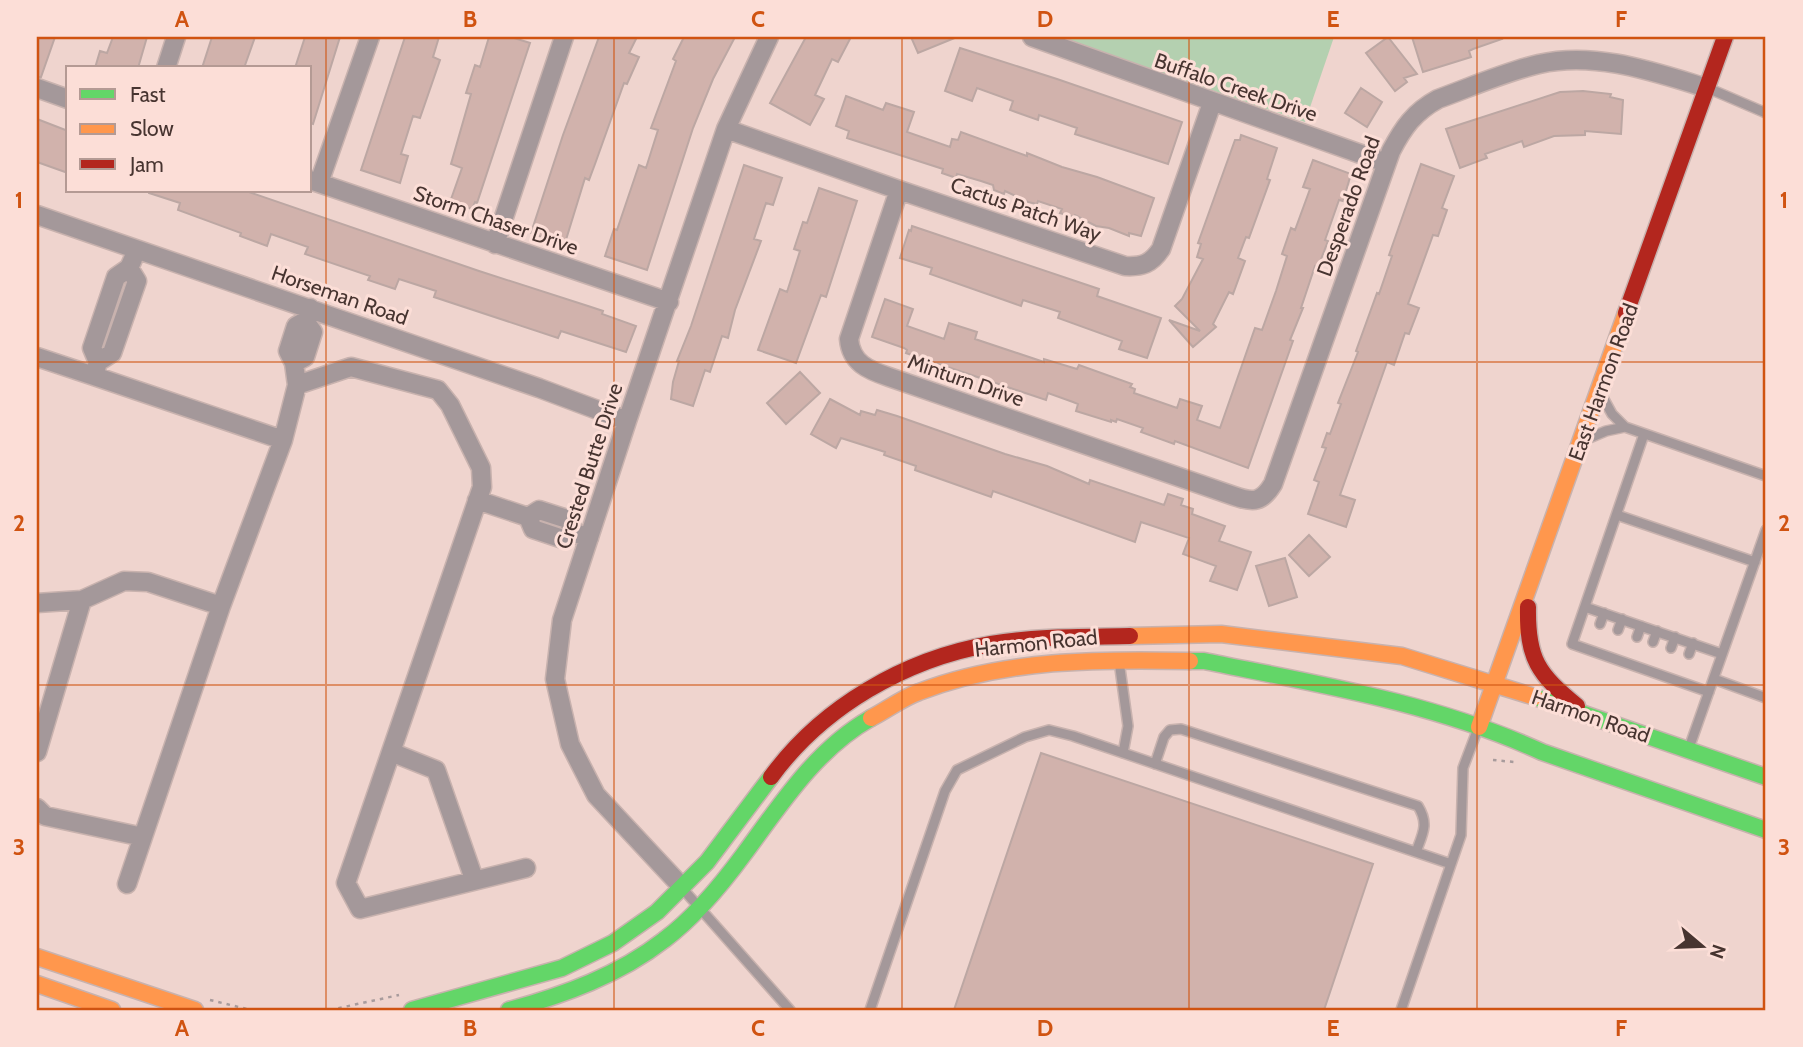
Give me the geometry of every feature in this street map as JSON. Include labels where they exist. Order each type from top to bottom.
[{"type":"street","points":[[167,66],[176,37]]},
{"type":"street","points":[[315,181],[370,37]]},
{"type":"street","points":[[495,244],[564,37]]},
{"type":"street","name":"Crested Butte Drive","points":[[682,887],[596,795],[570,744],[555,679],[562,620],[582,535],[627,421],[726,129],[769,37]]},
{"type":"street","name":"Buffalo Creek Drive","points":[[1032,37],[1386,163]]},
{"type":"street","name":"East Harmon Road","points":[[1479,727],[1725,37]]},
{"type":"street","name":"Desperado Road","points":[[1234,496],[1258,500],[1266,495],[1273,484],[1386,163],[1402,130],[1422,107],[1540,64],[1575,60],[1615,63],[1707,88]]},
{"type":"street","points":[[37,88],[66,98]]},
{"type":"street","name":"Cactus Patch Way","points":[[726,129],[1125,266],[1139,267],[1153,261],[1161,249],[1212,103]]},
{"type":"street","name":"Storm Chaser Drive","points":[[315,181],[669,302]]},
{"type":"street","name":"Minturn Drive","points":[[899,190],[849,339],[850,351],[858,361],[870,370],[889,377],[1234,496]]},
{"type":"street","name":"Horseman Road","points":[[37,215],[137,248],[308,314],[539,387],[627,421]]},
{"type":"street","points":[[96,369],[112,353],[137,281],[129,268],[137,248]]},
{"type":"street","points":[[127,884],[221,606],[283,440],[297,385],[294,363],[288,351],[296,326],[308,314]]},
{"type":"street","points":[[37,357],[96,369],[283,440]]},
{"type":"street","points":[[297,385],[351,367],[438,390],[450,405],[481,468],[481,487],[477,500],[346,883],[360,909],[526,868]]},
{"type":"street","points":[[477,500],[528,517],[533,529],[543,533],[563,539],[582,535]]},
{"type":"street","points":[[37,603],[82,600],[124,581],[148,582],[221,606]]},
{"type":"street","points":[[1526,591],[1528,642],[1536,662],[1552,685],[1588,715]]},
{"type":"street","points":[[37,752],[82,600]]},
{"type":"street","name":"Harmon Road","points":[[412,1010],[562,968],[613,943],[657,912],[707,862],[786,756],[838,709],[885,680],[935,658],[991,645],[1072,637],[1221,634],[1402,656],[1495,683],[1766,777]]},
{"type":"street","name":"Harmon Road","points":[[509,1010],[549,999],[615,972],[664,940],[699,908],[742,857],[799,779],[854,728],[916,693],[967,676],[1035,665],[1119,659],[1204,661],[1392,699],[1479,727],[1542,752],[1766,830]]},
{"type":"street","points":[[391,752],[436,770],[474,879]]},
{"type":"street","points":[[37,808],[45,816],[143,837]]},
{"type":"street","points":[[37,957],[194,1010]]},
{"type":"street","points":[[37,984],[112,1010]]},
{"type":"lane","points":[[1707,88],[1766,113]]},
{"type":"lane","points":[[1600,391],[1612,414],[1625,427],[1766,476]]},
{"type":"lane","points":[[1582,441],[1625,427]]},
{"type":"lane","points":[[1644,434],[1572,644],[1593,646],[1611,652],[1627,663],[1646,664],[1663,670],[1679,681],[1709,692]]},
{"type":"lane","points":[[1617,515],[1755,562]]},
{"type":"lane","points":[[1689,750],[1766,530]]},
{"type":"lane","points":[[1585,607],[1723,653]]},
{"type":"lane","points":[[1600,624],[1604,613]]},
{"type":"lane","points":[[1618,630],[1622,619]]},
{"type":"lane","points":[[1637,637],[1641,625]]},
{"type":"lane","points":[[1653,642],[1657,631]]},
{"type":"lane","points":[[1118,636],[1128,726],[1123,753]]},
{"type":"lane","points":[[1671,648],[1675,637]]},
{"type":"lane","points":[[1689,654],[1693,643]]},
{"type":"lane","points":[[1627,663],[1631,653]]},
{"type":"lane","points":[[1679,681],[1683,671]]},
{"type":"lane","points":[[1714,679],[1766,698]]},
{"type":"lane","points":[[1401,1010],[1461,835],[1463,768],[1479,727]]},
{"type":"lane","points":[[1155,764],[1164,737],[1170,730],[1181,729],[1418,806],[1425,818],[1424,831],[1416,852]]},
{"type":"lane","points":[[870,1010],[945,791],[957,770],[1025,737],[1049,730],[1451,864]]},
{"type":"lane","points":[[682,887],[790,1010]]},
{"type":"path","points":[[330,1010],[402,994]]},
{"type":"green space","points":[[1057,37],[1334,37],[1305,122]]},
{"type":"building","points":[[37,37],[55,37],[41,77],[37,77]]},
{"type":"building","points":[[113,37],[147,37],[139,66],[96,66],[100,51],[107,53]]},
{"type":"building","points":[[212,37],[255,37],[245,66],[203,66]]},
{"type":"building","points":[[305,37],[340,37],[313,124],[312,66],[296,66]]},
{"type":"building","points":[[405,37],[439,37],[433,57],[440,60],[420,118],[413,116],[401,154],[408,156],[400,183],[361,170]]},
{"type":"building","points":[[489,37],[511,37],[530,43],[477,203],[475,202],[472,209],[450,202],[462,168],[451,164],[471,94],[466,93],[475,65],[480,67]]},
{"type":"building","points":[[599,37],[637,37],[629,53],[639,57],[627,84],[624,83],[589,180],[585,178],[565,243],[555,242],[531,233]]},
{"type":"building","points":[[684,37],[735,37],[713,79],[693,128],[647,270],[605,256],[614,229],[617,230],[639,165],[646,168],[658,130],[651,128],[676,61],[673,59]]},
{"type":"building","points":[[806,37],[851,37],[838,62],[832,59],[815,95],[824,99],[810,125],[770,103]]},
{"type":"building","points":[[911,37],[957,37],[918,53]]},
{"type":"building","points":[[1388,37],[1417,74],[1404,78],[1407,82],[1395,91],[1366,53]]},
{"type":"building","points":[[1412,37],[1502,39],[1469,51],[1471,57],[1423,72]]},
{"type":"building","points":[[960,48],[1182,122],[1168,164],[1075,134],[1077,128],[1039,115],[1038,120],[1010,110],[1013,101],[977,88],[972,101],[945,91]]},
{"type":"building","points":[[1361,88],[1382,102],[1367,127],[1345,113]]},
{"type":"building","points":[[1560,92],[1611,94],[1610,97],[1623,100],[1621,134],[1585,131],[1585,135],[1554,136],[1524,147],[1522,141],[1485,154],[1487,158],[1460,168],[1446,129]]},
{"type":"building","points":[[846,96],[883,110],[886,103],[914,112],[907,132],[950,147],[952,139],[958,140],[961,132],[1154,198],[1141,236],[1129,233],[1129,236],[1096,226],[1075,215],[1074,217],[1060,213],[1062,209],[1038,201],[1037,204],[1028,202],[1005,191],[1004,194],[994,190],[993,185],[957,174],[956,178],[942,173],[943,169],[847,138],[849,131],[836,126]]},
{"type":"building","points":[[37,119],[66,130],[66,172],[37,162]]},
{"type":"building","points":[[1241,135],[1277,148],[1267,179],[1270,180],[1249,238],[1246,237],[1238,258],[1245,261],[1233,294],[1229,292],[1213,324],[1216,327],[1193,347],[1169,320],[1200,331],[1175,306],[1182,299],[1203,259],[1197,257],[1201,244],[1198,243],[1235,140],[1240,140]]},
{"type":"building","points":[[1313,160],[1351,174],[1343,201],[1339,200],[1318,267],[1315,266],[1290,340],[1293,341],[1248,468],[1175,441],[1174,444],[1141,432],[1143,428],[1117,419],[1116,422],[1111,422],[1076,411],[1078,404],[1048,393],[1046,400],[906,353],[904,348],[872,337],[885,299],[913,309],[907,326],[944,339],[949,323],[977,332],[975,339],[1044,362],[1044,359],[1077,369],[1079,365],[1132,384],[1130,387],[1135,389],[1134,393],[1177,408],[1180,399],[1202,406],[1197,420],[1220,428],[1255,328],[1262,330],[1276,291],[1287,256],[1282,254],[1291,228],[1295,230],[1310,189],[1303,187]]},
{"type":"building","points":[[1421,164],[1454,176],[1442,208],[1447,210],[1438,236],[1433,235],[1408,304],[1419,308],[1409,334],[1405,333],[1394,365],[1387,362],[1340,495],[1355,500],[1346,527],[1308,514],[1319,482],[1314,480],[1326,448],[1322,447],[1341,404],[1338,403],[1377,293],[1379,294],[1392,256],[1389,255]]},
{"type":"building","points":[[744,165],[782,178],[773,205],[766,203],[754,239],[761,241],[735,310],[728,338],[722,336],[710,372],[705,370],[693,406],[671,399],[677,361]]},
{"type":"building","points":[[819,188],[857,201],[826,297],[821,295],[796,363],[758,350],[780,289],[787,292],[800,251],[794,249],[803,222],[807,223]]},
{"type":"building","points":[[249,192],[603,311],[602,314],[636,326],[626,352],[561,331],[558,338],[434,297],[436,291],[399,279],[395,289],[368,280],[370,276],[305,254],[308,247],[271,234],[267,246],[240,236],[241,233],[178,210],[180,203],[149,193]]},
{"type":"building","points":[[912,226],[1099,289],[1097,296],[1161,318],[1147,358],[1119,349],[1122,341],[1058,318],[1060,312],[1023,300],[1021,306],[930,274],[932,268],[900,258]]},
{"type":"building","points":[[800,372],[820,393],[786,424],[767,403]]},
{"type":"building","points":[[830,399],[860,415],[861,411],[875,415],[877,410],[897,416],[1047,466],[1089,484],[1090,480],[1164,505],[1168,494],[1183,499],[1181,505],[1193,509],[1192,514],[1225,526],[1219,541],[1251,552],[1237,590],[1210,581],[1216,566],[1183,554],[1189,538],[1141,522],[1135,542],[993,491],[991,497],[915,470],[916,466],[884,455],[885,452],[841,438],[836,448],[811,434]]},
{"type":"building","points":[[1309,535],[1330,557],[1309,576],[1289,555]]},
{"type":"building","points":[[1285,558],[1297,597],[1269,606],[1256,566]]},
{"type":"building","points":[[1041,753],[1373,864],[1324,1010],[954,1010]]},
{"type":"traffic: fast","points":[[1190,661],[1204,661],[1290,678],[1376,697],[1460,720],[1542,752],[1766,830]]},
{"type":"traffic: fast","points":[[1535,697],[1766,777]]},
{"type":"traffic: fast","points":[[509,1010],[550,998],[610,974],[629,964],[675,931],[717,888],[816,761],[833,745],[871,718]]},
{"type":"traffic: fast","points":[[412,1010],[562,968],[613,943],[657,912],[707,862],[771,777]]},
{"type":"traffic: slow","points":[[1479,727],[1626,313]]},
{"type":"traffic: slow","points":[[1130,636],[1221,634],[1402,656],[1535,697]]},
{"type":"traffic: slow","points":[[871,718],[919,692],[951,681],[1018,667],[1087,661],[1190,661]]},
{"type":"traffic: slow","points":[[37,957],[195,1010]]},
{"type":"traffic: slow","points":[[37,984],[112,1010]]},
{"type":"traffic: jam","points":[[1626,313],[1725,37]]},
{"type":"traffic: jam","points":[[1528,607],[1530,640],[1538,664],[1553,684],[1577,706]]},
{"type":"traffic: jam","points":[[771,777],[792,752],[840,708],[897,674],[928,661],[959,651],[1008,641],[1130,636]]}]
